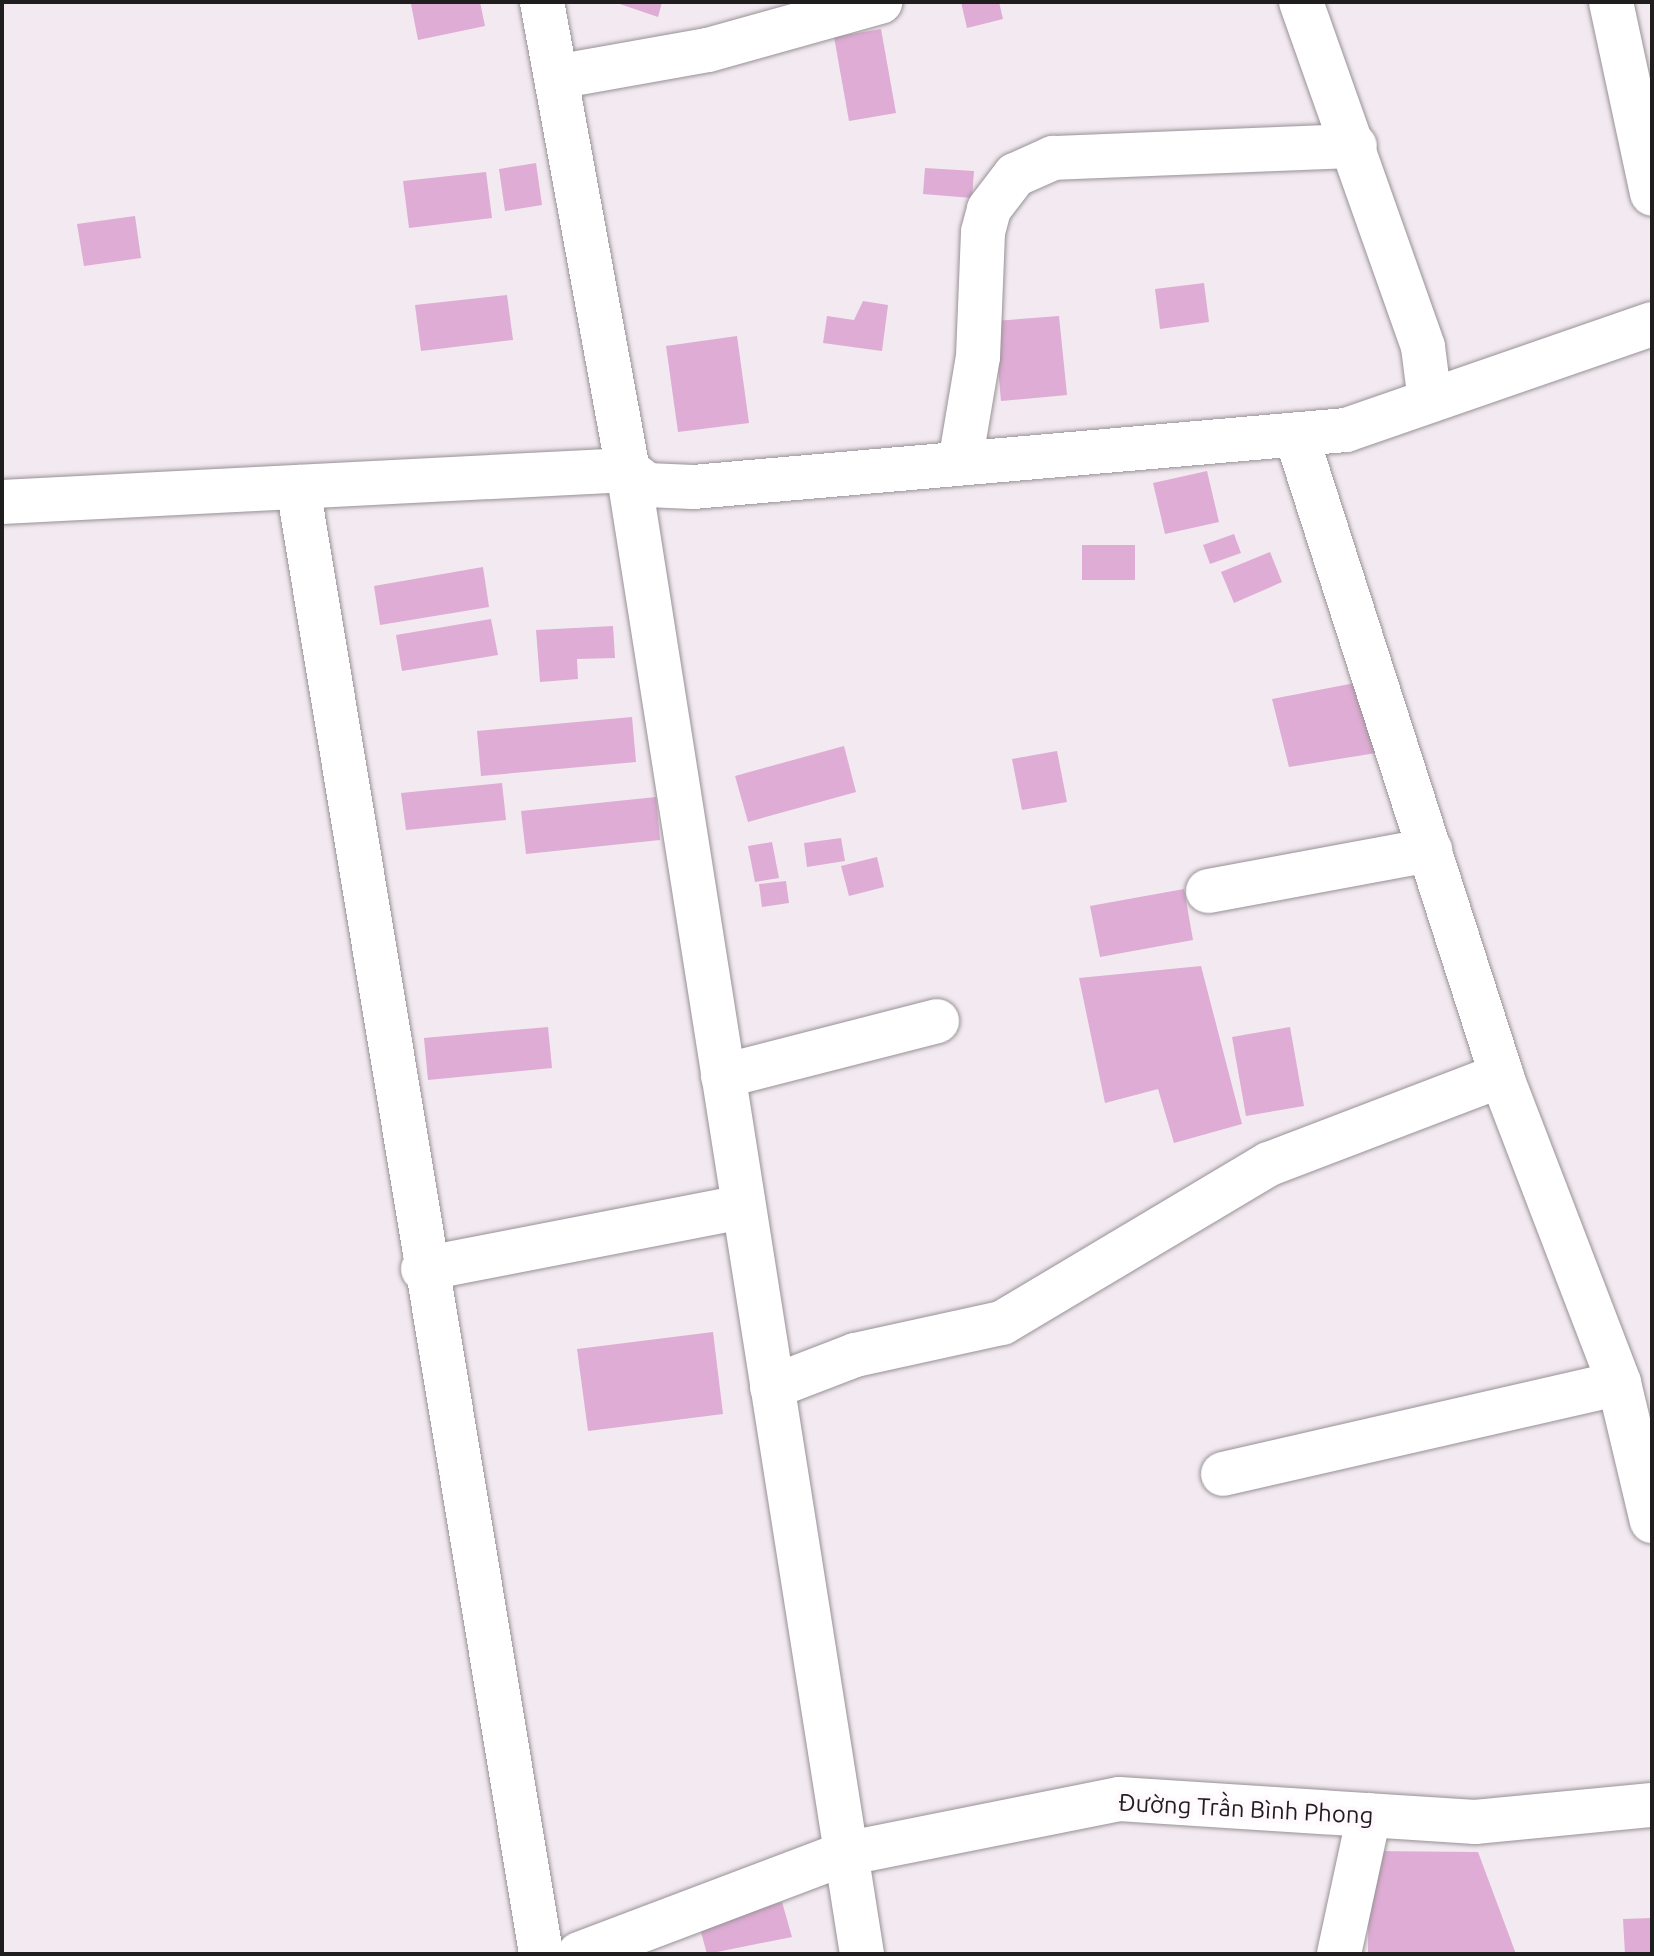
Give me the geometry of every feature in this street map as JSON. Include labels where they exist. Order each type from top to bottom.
[{"type":"street","points":[[542,2],[628,470],[862,1954]]},
{"type":"street","points":[[556,77],[708,50],[880,2]]},
{"type":"street","points":[[1301,2],[1355,146],[1423,347],[1430,401]]},
{"type":"street","points":[[1611,2],[1652,194]]},
{"type":"street","points":[[960,463],[978,357],[983,232],[989,209],[1015,175],[1053,158],[1355,146]]},
{"type":"street","points":[[2,502],[628,470],[647,485],[693,487],[1346,430],[1652,324]]},
{"type":"street","points":[[1296,435],[1502,1075],[1619,1383],[1652,1521]]},
{"type":"street","points":[[298,487],[423,1269],[541,1954]]},
{"type":"street","points":[[1208,891],[1430,850]]},
{"type":"street","points":[[723,1076],[937,1021]]},
{"type":"street","points":[[772,1387],[855,1355],[1002,1323],[1269,1164],[1502,1075]]},
{"type":"street","points":[[423,1269],[743,1207]]},
{"type":"street","points":[[1223,1474],[1619,1383]]},
{"type":"street","name":"Đường Trần Bình Phong","points":[[579,1954],[844,1854],[1119,1799],[1475,1822],[1652,1805]]},
{"type":"street","points":[[1339,1954],[1369,1815]]},
{"type":"building","points":[[480,2],[485,26],[418,40],[411,4]]},
{"type":"building","points":[[614,2],[662,2],[658,17]]},
{"type":"building","points":[[961,2],[999,2],[1003,19],[967,28]]},
{"type":"building","points":[[881,29],[896,113],[849,121],[834,37]]},
{"type":"building","points":[[536,163],[542,205],[505,211],[499,169]]},
{"type":"building","points":[[925,168],[974,171],[972,198],[923,194]]},
{"type":"building","points":[[486,172],[492,218],[409,228],[403,181]]},
{"type":"building","points":[[135,216],[141,258],[84,266],[77,224]]},
{"type":"building","points":[[1204,283],[1209,322],[1160,329],[1155,289]]},
{"type":"building","points":[[507,295],[513,340],[421,351],[415,305]]},
{"type":"building","points":[[863,301],[888,305],[882,351],[823,343],[827,316],[854,320]]},
{"type":"building","points":[[1059,316],[1067,395],[1001,401],[994,321]]},
{"type":"building","points":[[737,336],[749,423],[678,432],[666,346]]},
{"type":"building","points":[[1207,471],[1219,522],[1165,534],[1153,483]]},
{"type":"building","points":[[1234,534],[1241,553],[1210,564],[1203,545]]},
{"type":"building","points":[[1082,545],[1135,545],[1135,580],[1082,580]]},
{"type":"building","points":[[1270,552],[1282,582],[1234,603],[1221,572]]},
{"type":"building","points":[[483,567],[489,607],[380,625],[374,586]]},
{"type":"building","points":[[491,619],[498,655],[402,671],[396,635]]},
{"type":"building","points":[[613,626],[615,658],[577,659],[578,679],[540,682],[536,630]]},
{"type":"building","points":[[1360,682],[1376,753],[1289,767],[1272,699]]},
{"type":"building","points":[[632,717],[636,762],[481,776],[477,731]]},
{"type":"building","points":[[844,746],[856,792],[748,822],[735,776]]},
{"type":"building","points":[[1057,751],[1067,802],[1022,810],[1012,759]]},
{"type":"building","points":[[502,783],[506,820],[406,830],[401,793]]},
{"type":"building","points":[[656,797],[660,840],[526,854],[521,811]]},
{"type":"building","points":[[841,838],[845,861],[807,867],[804,843]]},
{"type":"building","points":[[772,842],[779,878],[755,882],[748,846]]},
{"type":"building","points":[[877,857],[884,887],[849,896],[841,866]]},
{"type":"building","points":[[786,881],[789,903],[762,907],[759,884]]},
{"type":"building","points":[[1184,889],[1193,940],[1100,957],[1090,906]]},
{"type":"building","points":[[1201,966],[1242,1124],[1174,1143],[1158,1089],[1105,1103],[1079,978]]},
{"type":"building","points":[[548,1027],[552,1068],[428,1080],[424,1038]]},
{"type":"building","points":[[1290,1027],[1304,1106],[1246,1116],[1232,1037]]},
{"type":"building","points":[[713,1332],[723,1414],[588,1431],[577,1349]]},
{"type":"building","points":[[1369,1851],[1478,1852],[1516,1954],[1368,1954]]},
{"type":"building","points":[[782,1902],[792,1937],[707,1954],[699,1925]]},
{"type":"building","points":[[1652,1918],[1652,1954],[1625,1954],[1623,1919]]}]
